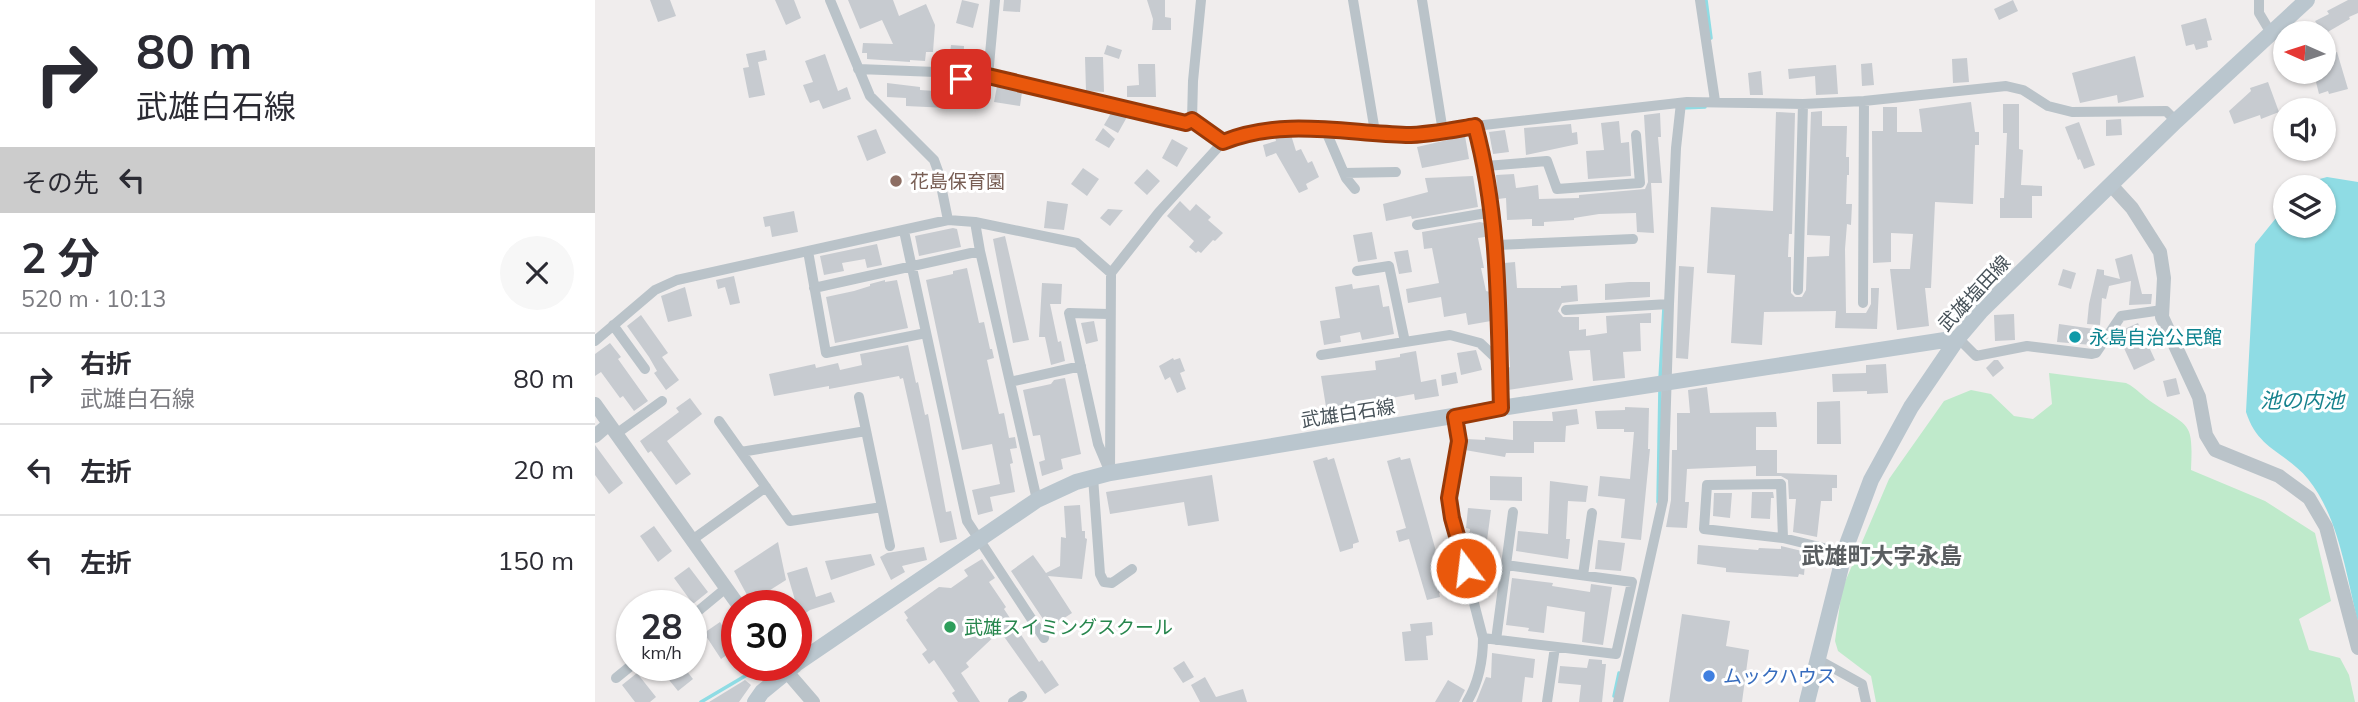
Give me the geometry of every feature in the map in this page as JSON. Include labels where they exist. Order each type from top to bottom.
[{"type":"main road","name":"武雄塩田線","points":[[1807,702],[1845,553],[1871,480],[1911,407],[1958,338],[1981,311],[2176,121],[2307,0]]},
{"type":"main road","name":"武雄白石線","points":[[812,651],[1037,500],[1076,482],[1110,472],[1501,408],[1958,338]]},
{"type":"main road","name":"武雄白石線","points":[[755,702],[774,681]]},
{"type":"street","points":[[831,0],[870,96],[934,160],[948,220]]},
{"type":"street","points":[[988,76],[995,0]]},
{"type":"street","points":[[1192,120],[1192,81],[1201,0]]},
{"type":"street","points":[[1353,0],[1375,132]]},
{"type":"street","points":[[1422,0],[1443,132]]},
{"type":"street","points":[[1700,0],[1715,101]]},
{"type":"street","points":[[2259,0],[2259,13],[2271,33]]},
{"type":"street","points":[[858,69],[936,72],[941,77],[981,80],[988,76],[1186,123],[1192,120]]},
{"type":"street","points":[[1110,472],[1111,273],[1159,212],[1223,142],[1240,135],[1287,127],[1405,135],[1681,103],[1715,101],[1803,104],[1864,101],[2006,86],[2023,90],[2048,106],[2072,112],[2166,111],[2176,121]]},
{"type":"street","points":[[1863,303],[1864,101]]},
{"type":"street","points":[[1618,702],[1663,500],[1665,383],[1676,148],[1681,103]]},
{"type":"street","points":[[1798,290],[1803,104]]},
{"type":"street","points":[[1192,120],[1223,142]]},
{"type":"street","points":[[1475,126],[1486,166],[1496,245],[1501,408]]},
{"type":"street","points":[[1325,129],[1344,173],[1355,188]]},
{"type":"street","points":[[1486,166],[1547,161],[1557,189],[1640,183],[1636,135]]},
{"type":"street","points":[[1344,173],[1396,172]]},
{"type":"street","points":[[2111,185],[2132,208],[2160,252],[2164,278],[2162,317],[2199,397],[2206,435],[2215,450],[2279,476],[2309,498],[2326,527],[2358,648]]},
{"type":"street","points":[[1417,225],[1492,212]]},
{"type":"street","points":[[595,341],[655,290],[677,280],[948,220],[975,222],[1077,243],[1111,273]]},
{"type":"street","points":[[975,222],[979,251],[1037,500]]},
{"type":"street","points":[[904,231],[967,521],[1044,638]]},
{"type":"street","points":[[1496,245],[1633,239]]},
{"type":"street","points":[[808,251],[826,353],[926,333]]},
{"type":"street","points":[[814,288],[979,251]]},
{"type":"street","points":[[1357,271],[1389,266],[1405,342]]},
{"type":"street","points":[[1566,310],[1669,304]]},
{"type":"street","points":[[1958,338],[1976,356],[2027,346],[2092,354],[2096,353],[2121,316],[2162,310]]},
{"type":"street","points":[[1109,314],[1069,313],[1098,444],[1110,472]]},
{"type":"street","points":[[613,326],[645,369]]},
{"type":"street","points":[[1321,355],[1450,335],[1481,343],[1499,361]]},
{"type":"street","points":[[1010,382],[1081,366]]},
{"type":"street","points":[[859,397],[890,546]]},
{"type":"street","points":[[595,436],[662,401]]},
{"type":"street","points":[[595,404],[726,588],[707,604]]},
{"type":"street","points":[[1455,417],[1459,441],[1449,498],[1483,638],[1479,678],[1467,702]]},
{"type":"street","points":[[719,421],[790,521],[882,507]]},
{"type":"street","points":[[741,452],[866,431]]},
{"type":"street","points":[[1093,477],[1100,574],[1104,582],[1112,583],[1132,569]]},
{"type":"street","points":[[1783,538],[1780,484],[1707,485],[1704,529],[1783,538],[1845,553]]},
{"type":"street","points":[[692,540],[766,487]]},
{"type":"street","points":[[1496,640],[1513,512]]},
{"type":"street","points":[[1583,575],[1592,513]]},
{"type":"street","points":[[1483,638],[1616,654],[1632,582],[1506,565]]},
{"type":"street","points":[[1547,702],[1555,647]]},
{"type":"street","points":[[1817,659],[1862,684],[1866,702]]},
{"type":"street","points":[[800,681],[813,702]]},
{"type":"green space","points":[[2049,373],[2130,385],[2187,428],[2191,443],[2191,470],[2265,501],[2315,533],[2331,601],[2299,619],[2309,650],[2340,658],[2349,675],[2355,702],[1876,702],[1871,676],[1838,651],[1835,641],[1842,589],[1889,479],[1944,401],[1971,390],[1991,394],[2014,416],[2033,419],[2052,404]]},
{"type":"water","name":"池の内池","points":[[2336,178],[2358,182],[2358,622],[2340,547],[2319,494],[2300,470],[2265,443],[2251,425],[2246,412],[2255,244],[2273,222],[2273,238],[2336,238]]},
{"type":"building","points":[[650,0],[670,0],[676,16],[658,22]]},
{"type":"building","points":[[775,0],[794,0],[801,18],[786,25]]},
{"type":"building","points":[[848,0],[893,0],[899,16],[926,4],[935,25],[933,52],[926,52],[925,61],[867,59],[867,53],[862,53],[863,43],[893,44],[882,20],[860,29]]},
{"type":"building","points":[[962,0],[979,4],[973,28],[956,23]]},
{"type":"building","points":[[1004,0],[1021,0],[1020,12],[1003,11]]},
{"type":"building","points":[[1147,0],[1165,0],[1165,17],[1171,18],[1171,30],[1152,30],[1153,19]]},
{"type":"building","points":[[2013,0],[2018,11],[1999,20],[1994,9]]},
{"type":"building","points":[[2348,0],[2358,0],[2358,13],[2336,27],[2336,21],[2315,21],[2329,14],[2327,11]]},
{"type":"building","points":[[2206,18],[2212,40],[2207,41],[2208,47],[2196,50],[2194,44],[2186,46],[2181,25]]},
{"type":"building","points":[[951,45],[964,46],[963,72],[948,69]]},
{"type":"building","points":[[1107,45],[1122,50],[1119,59],[1104,54]]},
{"type":"building","points":[[765,50],[767,60],[758,62],[765,95],[749,98],[743,68],[749,67],[746,54]]},
{"type":"building","points":[[2336,52],[2348,89],[2319,94],[2316,84],[2336,84]]},
{"type":"building","points":[[825,54],[838,91],[847,87],[851,99],[823,109],[819,100],[810,103],[803,85],[813,82],[805,61]]},
{"type":"building","points":[[2135,56],[2144,97],[2118,103],[2117,95],[2080,103],[2072,73]]},
{"type":"building","points":[[1085,57],[1103,57],[1104,92],[1086,91]]},
{"type":"building","points":[[1967,58],[1969,82],[1953,83],[1952,59]]},
{"type":"building","points":[[1872,63],[1874,85],[1862,86],[1861,64]]},
{"type":"building","points":[[1138,64],[1155,64],[1156,97],[1127,97],[1127,86],[1139,85]]},
{"type":"building","points":[[1836,65],[1838,94],[1816,95],[1815,76],[1789,79],[1788,69]]},
{"type":"building","points":[[1761,71],[1763,95],[1750,95],[1748,73]]},
{"type":"building","points":[[2268,82],[2274,98],[2273,114],[2261,119],[2260,115],[2234,124],[2229,111],[2251,91],[2250,88]]},
{"type":"building","points":[[887,83],[920,87],[920,90],[949,92],[948,108],[906,106],[906,98],[887,97]]},
{"type":"building","points":[[997,86],[1022,92],[1020,106],[994,102]]},
{"type":"building","points":[[1971,102],[1975,132],[1979,132],[1979,145],[1975,145],[1973,204],[1935,202],[1931,288],[1925,288],[1929,326],[1897,330],[1890,269],[1910,269],[1913,234],[1891,233],[1891,262],[1873,263],[1872,131],[1883,131],[1883,107],[1897,107],[1897,132],[1922,132],[1919,109]]},
{"type":"building","points":[[2003,104],[2019,104],[2019,149],[2023,150],[2021,185],[2042,186],[2042,196],[2032,196],[2032,218],[2000,218],[2000,198],[2004,198],[2007,133],[2003,133]]},
{"type":"building","points":[[1822,111],[1822,126],[1847,126],[1846,157],[1849,157],[1849,175],[1846,204],[1852,204],[1851,225],[1847,224],[1845,249],[1846,313],[1866,313],[1871,304],[1871,288],[1879,288],[1877,329],[1835,328],[1836,311],[1764,312],[1762,345],[1731,343],[1735,275],[1707,273],[1711,207],[1773,211],[1776,112],[1795,113],[1792,234],[1789,234],[1788,257],[1791,257],[1791,293],[1795,297],[1802,297],[1806,290],[1807,257],[1829,256],[1830,236],[1807,235],[1811,112]]},
{"type":"building","points":[[1111,113],[1127,117],[1118,133],[1104,125]]},
{"type":"building","points":[[1660,113],[1661,137],[1658,137],[1662,183],[1651,183],[1654,233],[1637,232],[1636,213],[1599,214],[1574,220],[1544,222],[1544,226],[1532,226],[1532,219],[1507,220],[1506,198],[1498,199],[1496,175],[1514,174],[1516,188],[1538,185],[1539,199],[1579,198],[1579,195],[1645,189],[1648,182],[1644,115]]},
{"type":"building","points":[[2121,119],[2122,135],[2106,136],[2106,120]]},
{"type":"building","points":[[1619,121],[1621,143],[1629,142],[1631,176],[1588,179],[1586,151],[1604,150],[1601,123]]},
{"type":"building","points":[[2079,122],[2095,165],[2084,169],[2065,127]]},
{"type":"building","points":[[1571,124],[1572,133],[1577,132],[1578,144],[1526,155],[1524,128]]},
{"type":"building","points":[[1103,128],[1115,139],[1109,148],[1095,140]]},
{"type":"building","points":[[876,129],[886,153],[867,161],[857,136]]},
{"type":"building","points":[[1505,130],[1509,152],[1493,154],[1489,132]]},
{"type":"building","points":[[1291,135],[1296,151],[1301,149],[1308,163],[1312,161],[1319,177],[1306,184],[1308,189],[1299,193],[1276,153],[1266,157],[1263,145],[1276,141],[1275,137]]},
{"type":"building","points":[[1465,136],[1469,159],[1422,168],[1417,147]]},
{"type":"building","points":[[1172,139],[1188,148],[1177,167],[1162,158]]},
{"type":"building","points":[[1083,168],[1099,179],[1087,196],[1071,184]]},
{"type":"building","points":[[1147,169],[1160,181],[1147,195],[1134,183]]},
{"type":"building","points":[[1473,176],[1478,207],[1386,221],[1383,204],[1428,192],[1425,178]]},
{"type":"building","points":[[1047,201],[1068,204],[1064,230],[1044,228]]},
{"type":"building","points":[[1180,201],[1190,211],[1196,204],[1211,217],[1208,220],[1223,233],[1201,253],[1196,253],[1189,247],[1194,241],[1167,216]]},
{"type":"building","points":[[1108,209],[1123,210],[1110,226],[1100,218]]},
{"type":"building","points":[[794,211],[798,232],[772,237],[770,226],[765,227],[763,217]]},
{"type":"building","points":[[1484,223],[1485,237],[1478,238],[1484,268],[1481,268],[1486,291],[1490,292],[1491,321],[1468,325],[1466,313],[1444,317],[1441,297],[1408,303],[1406,289],[1439,283],[1432,248],[1424,249],[1422,232]]},
{"type":"building","points":[[957,229],[961,247],[919,256],[915,236]]},
{"type":"building","points":[[1372,232],[1377,259],[1358,262],[1353,235]]},
{"type":"building","points":[[1005,236],[1029,340],[1013,343],[993,239]]},
{"type":"building","points":[[877,244],[882,265],[867,268],[865,259],[842,263],[844,271],[824,275],[820,256]]},
{"type":"building","points":[[1408,250],[1412,272],[1399,274],[1394,252]]},
{"type":"building","points":[[2132,254],[2142,294],[2152,294],[2151,304],[2129,305],[2131,281],[2109,286],[2106,299],[2102,298],[2100,325],[2087,324],[2097,269],[2104,270],[2104,275],[2120,279],[2115,259]]},
{"type":"building","points":[[1515,262],[1517,288],[1561,288],[1577,285],[1578,301],[1562,303],[1558,311],[1563,317],[1579,317],[1579,330],[1586,329],[1586,336],[1607,333],[1606,316],[1651,313],[1651,323],[1640,323],[1641,351],[1623,352],[1625,378],[1593,381],[1590,350],[1569,351],[1573,380],[1508,390],[1510,367],[1504,263]]},
{"type":"building","points":[[1679,266],[1694,267],[1688,359],[1676,358]]},
{"type":"building","points":[[967,268],[979,323],[984,322],[994,358],[987,360],[999,414],[1004,413],[1009,438],[1015,437],[1017,448],[1010,449],[1015,492],[990,497],[993,511],[978,515],[972,490],[1000,484],[992,444],[962,450],[926,280]]},
{"type":"building","points":[[2063,269],[2076,273],[2071,289],[2058,285]]},
{"type":"building","points":[[734,276],[740,303],[730,305],[725,287],[718,289],[716,280]]},
{"type":"building","points":[[885,280],[897,280],[908,328],[835,343],[826,297]]},
{"type":"building","points":[[1650,282],[1650,297],[1605,300],[1605,284]]},
{"type":"building","points":[[1042,283],[1062,284],[1061,304],[1050,304],[1065,361],[1051,365],[1045,337],[1039,337]]},
{"type":"building","points":[[1352,284],[1353,289],[1379,285],[1383,307],[1389,306],[1394,334],[1362,340],[1360,332],[1340,336],[1341,342],[1324,345],[1320,321],[1340,318],[1335,287]]},
{"type":"building","points":[[685,287],[692,316],[668,322],[661,296]]},
{"type":"building","points":[[2014,314],[2015,340],[1995,341],[1994,315]]},
{"type":"building","points":[[641,315],[668,353],[662,357],[679,380],[666,390],[654,373],[657,371],[649,357],[627,326]]},
{"type":"building","points":[[1094,321],[1098,341],[1086,344],[1081,323]]},
{"type":"building","points":[[2138,323],[2155,360],[2134,370],[2118,335],[2120,331]]},
{"type":"building","name":"永島自治公民館","points":[[2059,324],[2094,329],[2092,345],[2057,342]]},
{"type":"building","points":[[610,343],[648,401],[634,411],[623,396],[620,398],[601,372],[595,376],[595,354]]},
{"type":"building","points":[[908,345],[925,415],[928,414],[946,512],[951,511],[957,539],[940,543],[903,378],[900,379],[899,376],[774,396],[769,374],[815,364],[816,368],[838,363],[840,370],[862,365],[860,354]]},
{"type":"building","points":[[1476,350],[1482,370],[1461,375],[1457,353]]},
{"type":"building","points":[[1416,351],[1421,382],[1436,379],[1439,396],[1415,400],[1414,394],[1327,413],[1321,376],[1376,370],[1375,361]]},
{"type":"building","points":[[1173,358],[1180,358],[1185,371],[1180,373],[1186,389],[1177,393],[1170,377],[1165,380],[1159,366]]},
{"type":"building","points":[[1994,360],[1998,360],[2004,368],[1993,377],[1986,368]]},
{"type":"building","points":[[1886,364],[1888,393],[1833,392],[1832,374],[1866,373],[1866,365]]},
{"type":"building","points":[[1456,372],[1458,383],[1442,386],[1441,375]]},
{"type":"building","points":[[1065,378],[1081,454],[1061,459],[1063,469],[1042,476],[1039,462],[1045,460],[1040,435],[1033,436],[1023,390]]},
{"type":"building","points":[[2176,378],[2180,394],[2167,397],[2163,381]]},
{"type":"building","points":[[1707,387],[1710,413],[1776,412],[1777,427],[1756,427],[1756,450],[1777,450],[1777,473],[1837,475],[1837,488],[1832,488],[1832,501],[1821,501],[1817,537],[1793,532],[1796,499],[1789,499],[1788,480],[1781,476],[1756,476],[1756,466],[1687,469],[1687,528],[1666,527],[1671,500],[1672,450],[1677,450],[1677,413],[1690,413],[1688,390]]},
{"type":"building","points":[[690,398],[702,414],[667,441],[691,474],[676,485],[651,451],[648,453],[640,441],[679,412],[676,408]]},
{"type":"building","points":[[1840,401],[1841,444],[1817,444],[1817,402]]},
{"type":"building","points":[[1625,407],[1649,408],[1650,449],[1641,540],[1621,538],[1625,499],[1598,496],[1600,476],[1630,479],[1634,432],[1624,432],[1624,429],[1597,429],[1595,411],[1625,410]]},
{"type":"building","points":[[1577,409],[1579,424],[1566,426],[1565,442],[1534,442],[1534,453],[1506,453],[1505,457],[1465,450],[1467,439],[1485,440],[1485,437],[1513,440],[1513,421],[1553,421],[1552,412]]},
{"type":"building","points":[[595,445],[623,483],[609,494],[595,475]]},
{"type":"building","points":[[1327,457],[1328,460],[1334,458],[1359,542],[1353,544],[1353,548],[1340,552],[1313,461]]},
{"type":"building","points":[[1400,457],[1401,460],[1410,458],[1447,591],[1439,593],[1440,597],[1427,600],[1409,539],[1399,542],[1396,531],[1406,528],[1387,461]]},
{"type":"building","points":[[1212,475],[1219,521],[1188,526],[1184,502],[1110,514],[1106,492]]},
{"type":"building","points":[[1490,476],[1522,477],[1522,501],[1490,500]]},
{"type":"building","points":[[1550,481],[1588,486],[1586,502],[1568,501],[1568,559],[1516,551],[1518,531],[1548,534]]},
{"type":"building","points":[[1752,492],[1773,492],[1770,519],[1751,518]]},
{"type":"building","points":[[1714,493],[1732,493],[1730,518],[1713,516]]},
{"type":"building","points":[[1080,505],[1082,531],[1085,531],[1087,539],[1082,579],[1048,576],[1072,613],[1049,628],[1011,571],[1033,555],[1046,573],[1060,566],[1061,537],[1066,538],[1064,506]]},
{"type":"building","points":[[1468,508],[1491,510],[1486,548],[1495,549],[1494,563],[1471,560],[1468,548],[1470,529],[1466,528]]},
{"type":"building","points":[[654,526],[672,551],[658,562],[640,536]]},
{"type":"building","points":[[1598,540],[1625,543],[1621,571],[1595,569]]},
{"type":"building","points":[[778,542],[786,580],[770,590],[744,590],[734,571]]},
{"type":"building","points":[[1698,545],[1758,550],[1781,549],[1781,546],[1806,552],[1804,575],[1799,574],[1798,577],[1726,572],[1726,568],[1697,564]]},
{"type":"building","points":[[924,547],[927,560],[902,566],[905,572],[891,580],[880,557],[887,553]]},
{"type":"building","points":[[871,554],[875,565],[831,580],[825,561]]},
{"type":"building","points":[[982,559],[995,578],[989,582],[1006,607],[1004,609],[1039,662],[1042,660],[1059,685],[1045,694],[1000,631],[966,663],[969,667],[961,673],[980,702],[958,702],[952,693],[955,691],[934,660],[929,664],[922,654],[927,650],[906,620],[908,618],[904,612],[939,587],[951,588],[968,576],[964,570]]},
{"type":"building","points":[[689,567],[706,590],[683,590],[674,578]]},
{"type":"building","points":[[807,567],[816,597],[831,592],[835,602],[812,609],[812,590],[792,590],[787,573]]},
{"type":"building","points":[[1512,578],[1553,583],[1552,586],[1590,592],[1591,584],[1612,587],[1603,645],[1582,642],[1585,612],[1547,606],[1544,633],[1506,625]]},
{"type":"building","name":"ムックハウス","points":[[1682,614],[1730,621],[1726,646],[1749,650],[1742,702],[1669,702]]},
{"type":"building","points":[[1432,622],[1433,635],[1426,636],[1428,660],[1405,661],[1402,632],[1411,631],[1410,624]]},
{"type":"building","points":[[721,624],[721,659],[707,638],[707,631]]},
{"type":"building","points":[[1492,653],[1535,659],[1533,678],[1525,677],[1522,702],[1476,702],[1486,677],[1491,678]]},
{"type":"building","points":[[1589,659],[1602,660],[1602,664],[1606,664],[1602,702],[1579,702],[1581,685],[1558,683],[1560,666],[1587,668]]},
{"type":"building","points":[[1184,661],[1194,677],[1183,683],[1173,668]]},
{"type":"building","points":[[1205,677],[1216,697],[1243,689],[1247,702],[1200,702],[1191,685]]},
{"type":"building","points":[[1448,680],[1465,690],[1459,702],[1435,702]]},
{"type":"building","points":[[627,681],[643,681],[656,697],[650,702],[635,702],[622,685]]},
{"type":"building","points":[[670,681],[690,681],[678,691]]},
{"type":"building","points":[[743,681],[751,685],[739,702],[709,702]]},
{"type":"waterway","points":[[1706,0],[1711,38]]},
{"type":"waterway","points":[[1681,108],[1705,107]]},
{"type":"waterway","points":[[1660,379],[1664,307]]},
{"type":"waterway","points":[[1658,502],[1660,387]]},
{"type":"waterway","points":[[1614,696],[1619,673]]},
{"type":"waterway","points":[[701,702],[737,681]]},
{"type":"place","name":"花島保育園","points":[[896,181]]},
{"type":"place","name":"永島自治公民館","points":[[2075,337]]},
{"type":"place","name":"武雄スイミングスクール","points":[[950,627]]},
{"type":"place","name":"ムックハウス","points":[[1709,676]]},
{"type":"district","name":"武雄町大字永島","points":[[1882,555]]},
{"type":"route","points":[[961,79],[981,80],[988,76],[1186,123],[1192,120],[1223,142],[1240,135],[1287,127],[1405,135],[1434,134],[1475,126],[1486,166],[1496,245],[1501,408],[1455,417],[1459,441],[1449,498],[1466,568]]}]
